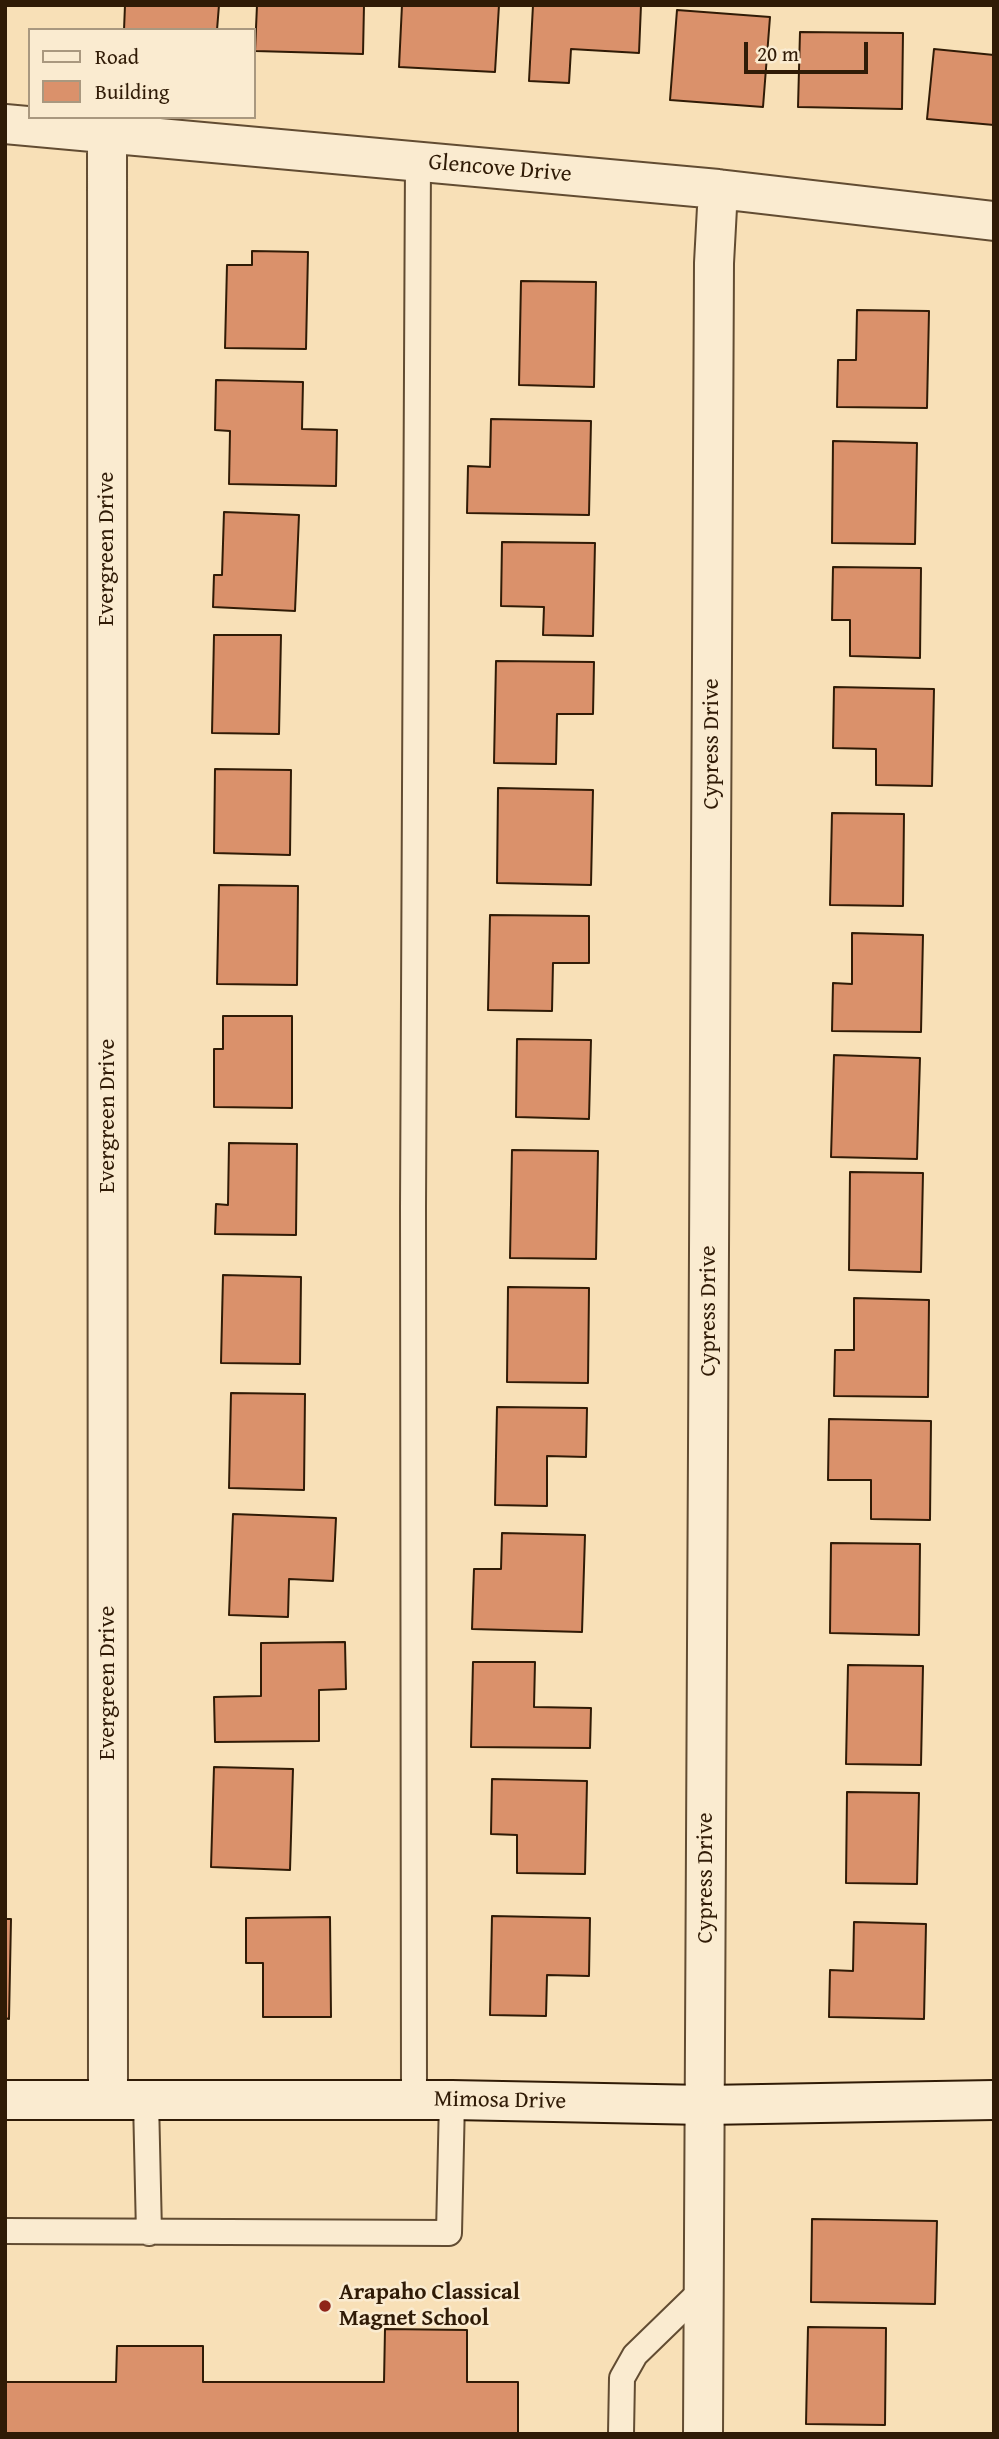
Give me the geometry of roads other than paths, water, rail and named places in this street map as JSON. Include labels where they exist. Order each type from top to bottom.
[{"type":"street","name":"Glencove Drive","points":[[5,124],[718,188],[994,221]]},
{"type":"street","name":"Evergreen Drive","points":[[107,133],[108,2100]]},
{"type":"street","name":"Cypress Drive","points":[[704,2434],[714,263],[718,188]]},
{"type":"street","name":"Mimosa Drive","points":[[5,2099],[452,2100],[705,2105],[994,2100]]},
{"type":"lane","points":[[414,2100],[413,1177],[418,161]]},
{"type":"lane","points":[[146,2100],[149,2233]]},
{"type":"lane","points":[[5,2231],[449,2233],[452,2100]]},
{"type":"lane","points":[[621,2434],[622,2378],[635,2355],[705,2287]]},
{"type":"place","name":"Arapaho Classical Magnet School","points":[[325,2306]]}]
